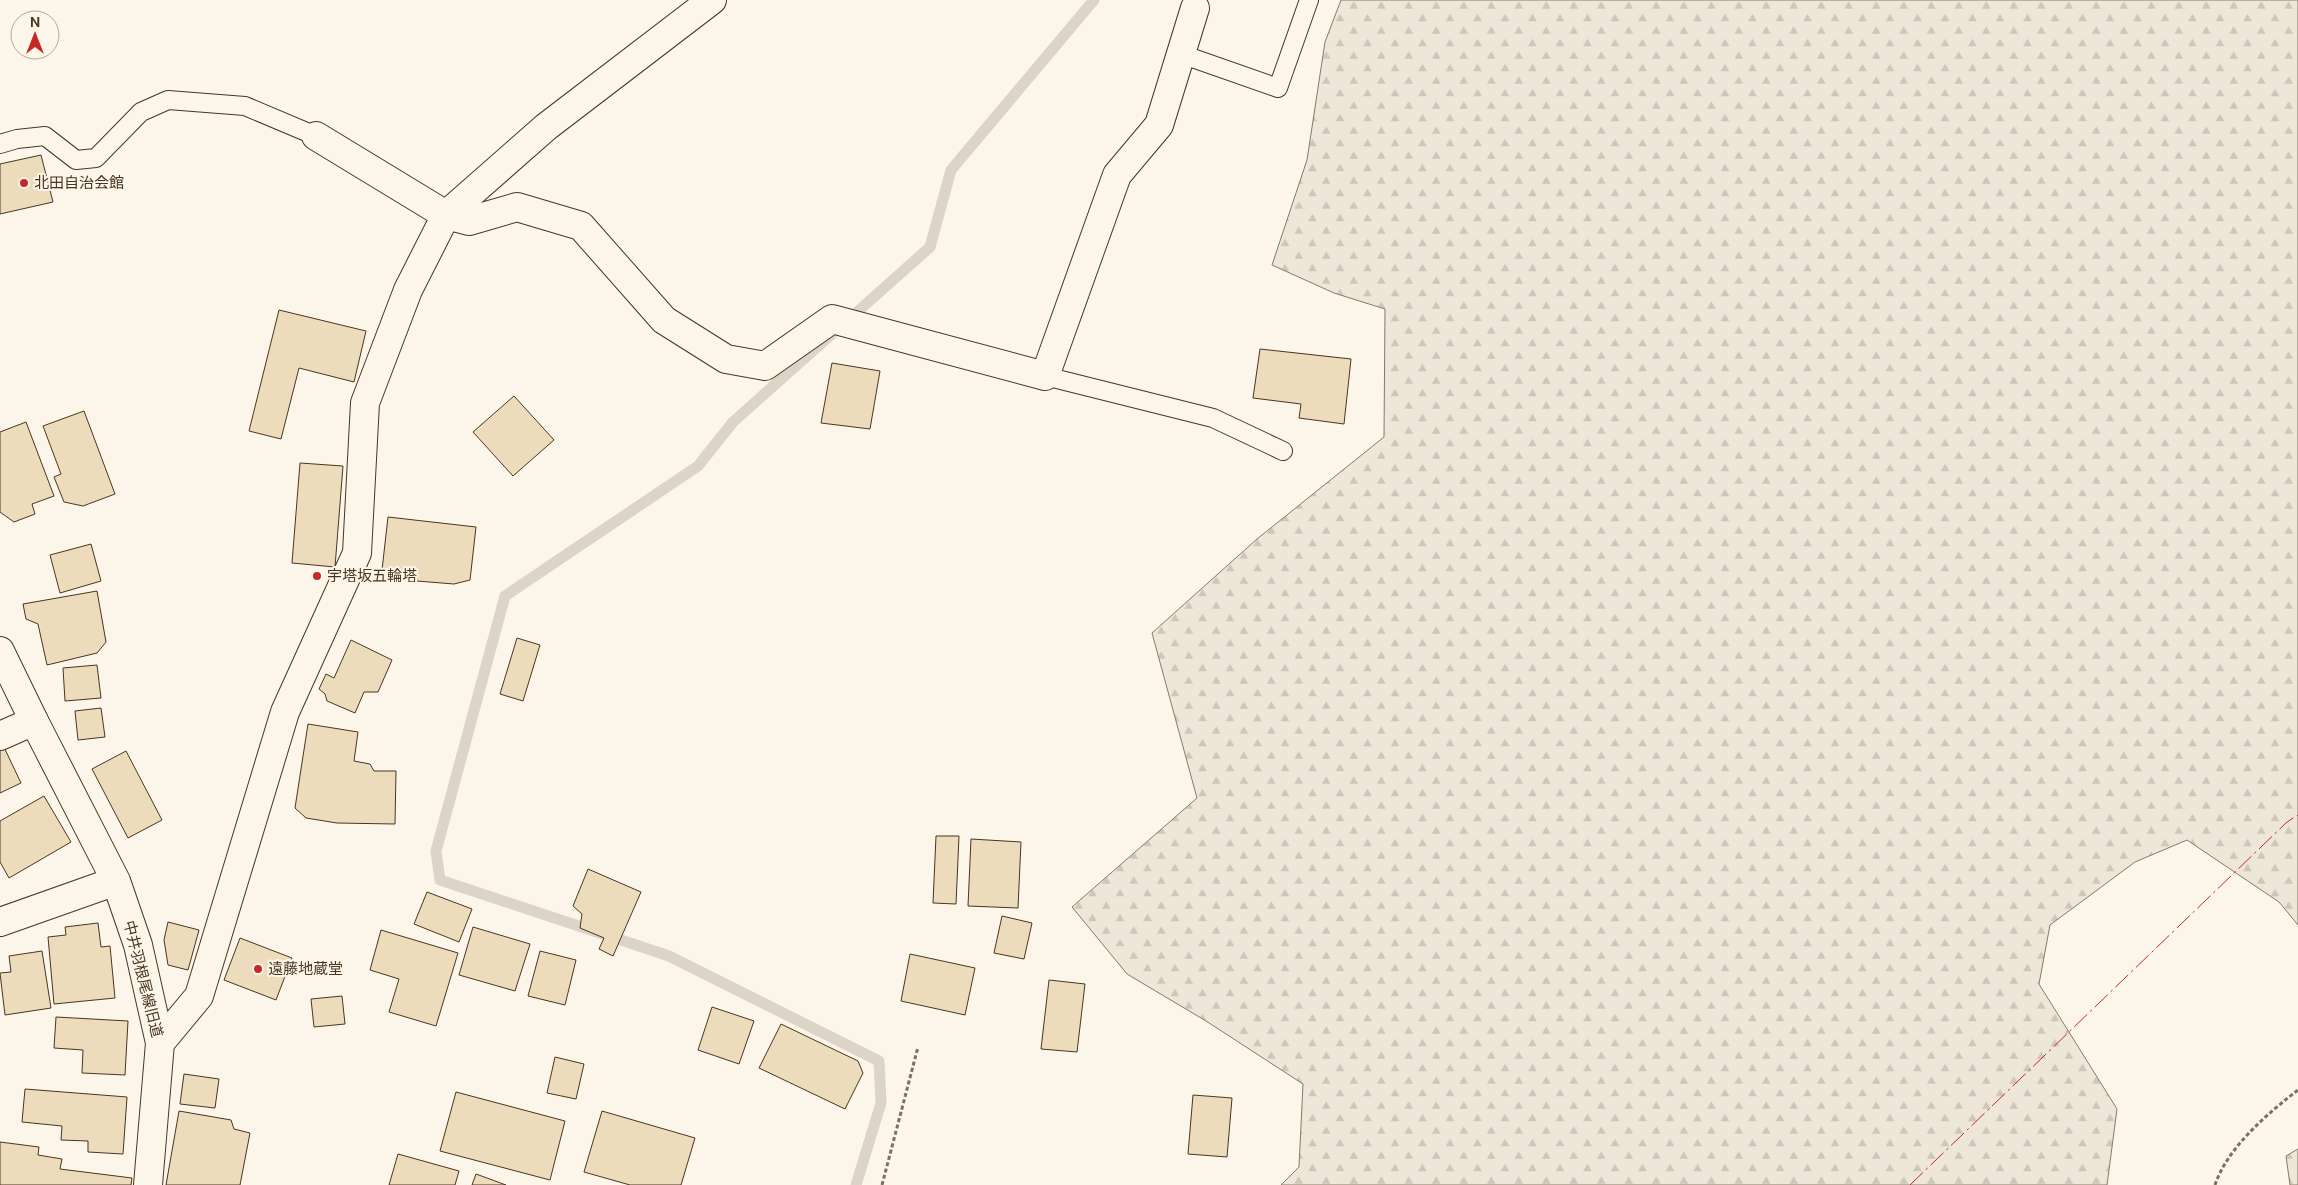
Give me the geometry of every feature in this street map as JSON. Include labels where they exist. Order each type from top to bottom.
[{"type":"street","points":[[160,1043],[199,996],[285,712],[356,553],[365,403],[408,290],[446,215],[546,127],[712,0]]},
{"type":"street","points":[[316,136],[446,215],[469,221],[517,207],[581,226],[664,320],[726,359],[765,366],[832,319],[1046,376],[1117,175],[1158,125],[1195,8]]},
{"type":"street","name":"中井羽根尾線旧道","points":[[0,651],[116,881],[138,945],[160,1043],[148,1185]]},
{"type":"street","points":[[0,736],[34,721]]},
{"type":"street","points":[[0,922],[116,881]]},
{"type":"lane","points":[[1181,54],[1278,88],[1309,0]]},
{"type":"lane","points":[[0,144],[17,139],[45,136],[76,160],[96,158],[141,112],[168,100],[245,106],[316,136]]},
{"type":"lane","points":[[1046,376],[1213,418],[1283,451]]},
{"type":"path","points":[[882,1185],[918,1047]]},
{"type":"path","points":[[2215,1185],[2220,1169],[2265,1115],[2298,1090]]},
{"type":"green space","points":[[1341,0],[2298,0],[2298,925],[2279,902],[2187,840],[2135,862],[2050,925],[2039,984],[2117,1109],[2107,1185],[1281,1185],[1299,1167],[1303,1084],[1206,1021],[1127,974],[1072,907],[1197,798],[1152,633],[1257,539],[1384,437],[1385,309],[1334,293],[1272,265],[1307,160],[1325,42]]},
{"type":"green space","points":[[2298,1149],[2298,1185],[2290,1185],[2286,1156]]},
{"type":"building","name":"北田自治会館","points":[[41,155],[53,202],[0,214],[0,164]]},
{"type":"building","points":[[279,310],[366,331],[354,382],[299,368],[281,439],[249,431]]},
{"type":"building","points":[[1260,349],[1351,359],[1344,424],[1299,418],[1301,404],[1253,398]]},
{"type":"building","points":[[832,363],[880,371],[870,429],[821,423]]},
{"type":"building","points":[[514,396],[554,440],[513,476],[473,432]]},
{"type":"building","points":[[84,411],[115,494],[83,506],[64,502],[54,477],[61,474],[43,426]]},
{"type":"building","points":[[26,422],[54,496],[32,504],[35,514],[14,522],[0,512],[0,432]]},
{"type":"building","points":[[300,463],[343,466],[335,567],[292,563]]},
{"type":"building","points":[[388,517],[476,527],[470,580],[454,584],[417,581],[411,573],[382,570]]},
{"type":"building","points":[[91,544],[101,581],[60,593],[50,555]]},
{"type":"building","points":[[97,591],[106,642],[97,653],[47,665],[38,624],[26,619],[23,604]]},
{"type":"building","points":[[517,638],[540,645],[523,701],[500,694]]},
{"type":"building","points":[[351,640],[392,660],[378,692],[364,692],[355,713],[327,701],[325,694],[319,689],[326,674],[334,678]]},
{"type":"building","points":[[97,665],[101,698],[65,701],[63,668]]},
{"type":"building","points":[[101,708],[105,737],[78,740],[75,711]]},
{"type":"building","points":[[308,724],[358,732],[354,761],[370,764],[374,771],[396,771],[395,824],[337,823],[306,818],[295,808]]},
{"type":"building","points":[[2,743],[21,783],[0,793],[0,744]]},
{"type":"building","points":[[126,751],[162,820],[128,838],[92,769]]},
{"type":"building","points":[[44,796],[71,842],[9,878],[0,862],[0,821]]},
{"type":"building","points":[[936,836],[959,836],[956,904],[933,903]]},
{"type":"building","points":[[971,839],[1021,842],[1018,908],[968,906]]},
{"type":"building","points":[[588,869],[641,892],[613,956],[599,949],[604,938],[580,928],[582,914],[573,906]]},
{"type":"building","points":[[427,892],[472,909],[459,942],[414,924]]},
{"type":"building","points":[[1002,916],[1032,923],[1024,959],[994,953]]},
{"type":"building","points":[[168,922],[199,930],[188,970],[168,965],[164,940]]},
{"type":"building","points":[[98,923],[101,947],[110,946],[115,998],[54,1004],[48,937],[66,935],[65,927]]},
{"type":"building","points":[[473,927],[530,944],[515,991],[459,975]]},
{"type":"building","points":[[381,930],[458,953],[436,1026],[389,1012],[399,979],[370,970]]},
{"type":"building","name":"遠藤地蔵堂","points":[[240,938],[292,958],[276,1000],[224,980]]},
{"type":"building","points":[[42,951],[51,1008],[5,1015],[0,973],[11,972],[9,956]]},
{"type":"building","points":[[540,951],[576,960],[565,1005],[528,996]]},
{"type":"building","points":[[910,954],[975,968],[965,1015],[901,1001]]},
{"type":"building","points":[[1049,980],[1085,984],[1077,1052],[1041,1049]]},
{"type":"building","points":[[342,996],[345,1024],[314,1027],[311,999]]},
{"type":"building","points":[[712,1007],[754,1021],[739,1064],[698,1050]]},
{"type":"building","points":[[56,1017],[128,1021],[125,1075],[82,1073],[83,1050],[54,1048]]},
{"type":"building","points":[[781,1024],[858,1061],[863,1073],[845,1109],[759,1068]]},
{"type":"building","points":[[555,1057],[584,1064],[576,1099],[547,1093]]},
{"type":"building","points":[[184,1074],[219,1079],[215,1108],[180,1104]]},
{"type":"building","points":[[25,1089],[127,1097],[123,1154],[88,1152],[88,1141],[61,1140],[62,1126],[22,1122]]},
{"type":"building","points":[[456,1092],[565,1121],[550,1180],[440,1151]]},
{"type":"building","points":[[1193,1095],[1232,1098],[1227,1157],[1188,1154]]},
{"type":"building","points":[[179,1111],[231,1120],[234,1129],[250,1133],[240,1185],[166,1185]]},
{"type":"building","points":[[602,1111],[695,1138],[681,1185],[630,1185],[584,1172]]},
{"type":"building","points":[[0,1142],[39,1147],[38,1155],[62,1159],[60,1169],[132,1178],[131,1185],[0,1185]]},
{"type":"building","points":[[398,1154],[459,1171],[455,1185],[389,1185]]},
{"type":"building","points":[[476,1174],[506,1185],[472,1185]]},
{"type":"waterway","points":[[847,321],[930,247],[951,170],[1094,0]]},
{"type":"waterway","points":[[833,333],[733,422],[698,466],[505,596],[436,851],[440,880],[669,956],[879,1061],[881,1103],[856,1185]]},
{"type":"power","points":[[1910,1185],[2287,822],[2298,815]]},
{"type":"place","name":"北田自治会館","points":[[24,183]]},
{"type":"place","name":"宇塔坂五輪塔","points":[[317,576]]},
{"type":"place","name":"遠藤地蔵堂","points":[[258,969]]}]
